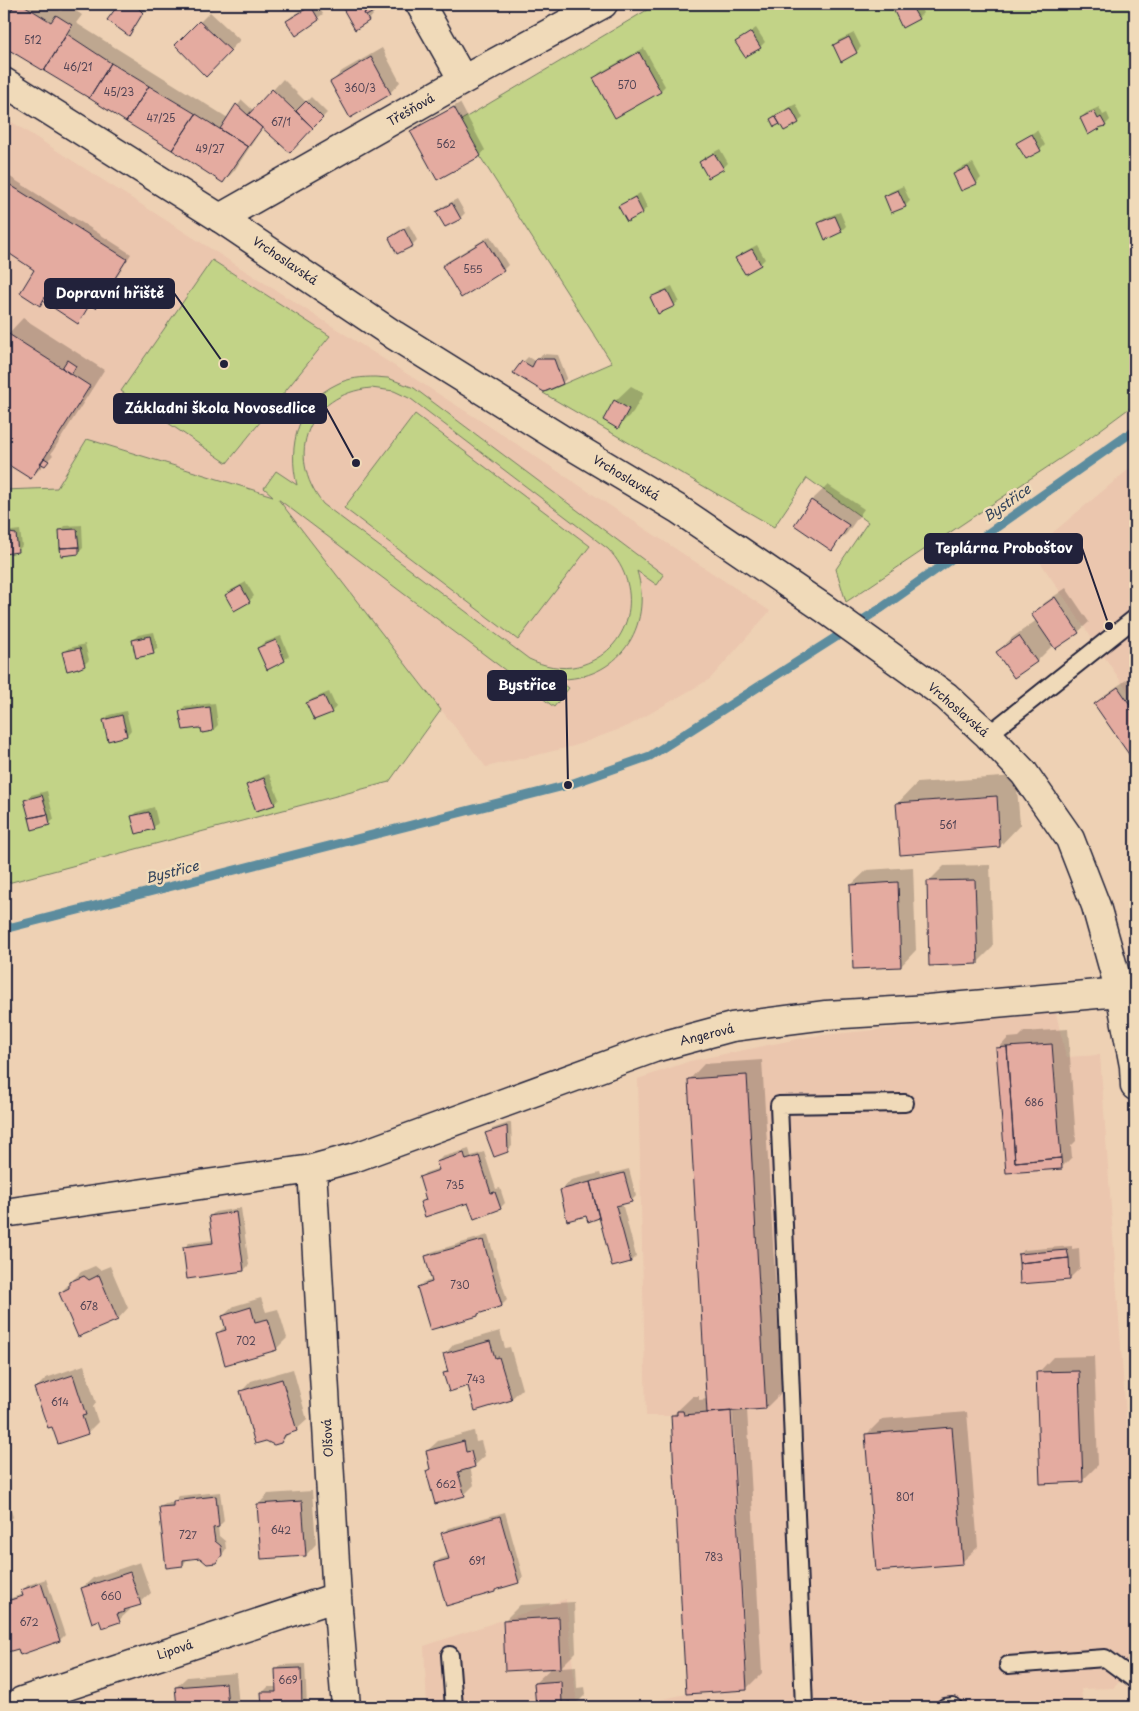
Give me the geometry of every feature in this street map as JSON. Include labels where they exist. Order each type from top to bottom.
[{"type":"street","points":[[420,4],[463,80]]},
{"type":"street","name":"Třešňová","points":[[220,218],[463,80],[603,4]]},
{"type":"street","name":"Vrchoslavská","points":[[4,82],[220,218],[394,335],[678,509],[824,609],[946,696],[988,735],[1024,773],[1070,839],[1096,906],[1120,992],[1134,1066],[1135,1086]]},
{"type":"street","name":"Angerová","points":[[4,1213],[312,1169],[356,1156],[654,1048],[732,1027],[826,1015],[928,1009],[1120,992]]},
{"type":"street","name":"Olšová","points":[[312,1169],[337,1598],[346,1707]]},
{"type":"street","name":"Lipová","points":[[16,1707],[22,1701],[337,1598]]},
{"type":"lane","points":[[988,735],[1135,618]]},
{"type":"lane","points":[[804,1707],[779,1105],[905,1103]]},
{"type":"lane","points":[[450,1655],[454,1707]]},
{"type":"lane","points":[[1008,1664],[1105,1658],[1135,1680]]},
{"type":"shaded area","points":[[4,117],[495,430],[770,611],[710,679],[628,726],[574,746],[486,767],[275,497],[57,488],[4,490]]},
{"type":"shaded area","points":[[1135,464],[1135,702],[1032,550]]},
{"type":"shaded area","points":[[1056,1013],[1066,1057],[1100,1055],[1135,1542],[1135,1667],[1113,1688],[1081,1689],[1083,1707],[628,1707],[686,1694],[671,1416],[646,1416],[638,1079],[690,1061],[813,1036]]},
{"type":"shaded area","points":[[566,1599],[577,1707],[427,1707],[424,1646]]},
{"type":"green space","points":[[657,4],[1135,4],[1135,404],[1073,450],[846,602],[836,569],[868,522],[807,478],[774,527],[543,393],[612,363],[458,122]]},
{"type":"green space","points":[[212,260],[330,336],[227,463],[121,391]]},
{"type":"green space","points":[[370,377],[388,378],[414,388],[664,575],[657,585],[637,571],[641,592],[640,612],[635,630],[626,647],[614,660],[598,671],[579,677],[557,679],[569,688],[554,707],[278,499],[441,710],[389,782],[4,884],[4,490],[57,488],[87,439],[273,496],[264,488],[276,471],[297,485],[294,470],[295,441],[305,414],[313,402],[324,392],[341,382]],"holes":[[[371,388],[394,391],[411,399],[608,549],[620,565],[627,582],[629,599],[628,617],[621,633],[611,647],[596,659],[578,666],[565,668],[553,667],[529,659],[323,504],[311,485],[305,466],[304,447],[309,430],[318,414],[331,402],[349,393]]]},
{"type":"green space","points":[[415,414],[590,546],[518,640],[344,508]]},
{"type":"building","points":[[4,4],[15,4],[4,21]]},
{"type":"building","points":[[15,4],[22,4],[51,22],[56,15],[72,25],[44,71],[4,47],[4,21]]},
{"type":"building","points":[[119,4],[134,4],[143,13],[129,36],[107,20]]},
{"type":"building","points":[[348,4],[363,4],[367,11],[364,13],[369,21],[355,30],[342,7]]},
{"type":"building","points":[[363,4],[388,4],[366,16],[364,13],[367,11]]},
{"type":"building","points":[[910,4],[919,19],[902,28],[894,11]]},
{"type":"building","points":[[311,6],[319,20],[296,36],[286,21]]},
{"type":"building","points":[[199,21],[231,51],[206,77],[175,45]]},
{"type":"building","points":[[751,32],[761,48],[745,57],[735,42]]},
{"type":"building","points":[[67,34],[111,63],[89,98],[44,71]]},
{"type":"building","points":[[849,37],[857,53],[841,62],[833,45]]},
{"type":"building","points":[[639,52],[661,92],[615,118],[593,78]]},
{"type":"building","points":[[371,57],[391,94],[350,118],[330,82]]},
{"type":"building","points":[[111,63],[149,86],[126,122],[89,98]]},
{"type":"building","points":[[149,86],[196,114],[172,150],[126,122]]},
{"type":"building","points":[[272,89],[313,128],[290,153],[248,115]]},
{"type":"building","points":[[306,101],[323,118],[313,128],[296,111]]},
{"type":"building","points":[[236,104],[262,128],[248,147],[220,129]]},
{"type":"building","points":[[454,107],[481,156],[437,180],[410,131]]},
{"type":"building","points":[[791,108],[799,123],[784,131],[775,116]]},
{"type":"building","points":[[1094,111],[1098,119],[1101,117],[1106,126],[1098,128],[1100,130],[1098,131],[1098,129],[1088,135],[1080,118]]},
{"type":"building","points":[[196,114],[248,147],[223,183],[172,150]]},
{"type":"building","points":[[775,116],[780,124],[774,127],[770,119]]},
{"type":"building","points":[[1032,134],[1041,151],[1026,159],[1016,143]]},
{"type":"building","points":[[714,153],[724,169],[708,178],[699,162]]},
{"type":"building","points":[[968,167],[977,184],[961,191],[953,174]]},
{"type":"building","points":[[4,181],[127,259],[96,308],[54,282],[40,306],[20,293],[34,270],[4,250]]},
{"type":"building","points":[[898,190],[906,207],[891,213],[884,196]]},
{"type":"building","points":[[635,197],[643,213],[627,222],[618,206]]},
{"type":"building","points":[[452,203],[461,219],[445,227],[436,212]]},
{"type":"building","points":[[835,216],[842,232],[825,240],[818,223]]},
{"type":"building","points":[[404,229],[413,246],[397,254],[389,238]]},
{"type":"building","points":[[485,240],[504,271],[461,298],[442,266]]},
{"type":"building","points":[[752,249],[761,265],[745,274],[735,258]]},
{"type":"building","points":[[54,282],[90,304],[78,324],[43,301]]},
{"type":"building","points":[[667,290],[675,306],[658,314],[650,297]]},
{"type":"building","points":[[7,333],[90,386],[31,479],[4,462],[4,338]]},
{"type":"building","points":[[536,359],[554,359],[563,384],[544,392],[513,373],[522,361],[532,367]]},
{"type":"building","points":[[67,360],[76,366],[71,375],[62,368]]},
{"type":"building","points":[[614,400],[629,409],[618,429],[603,420]]},
{"type":"building","points":[[44,458],[49,461],[45,466],[40,463]]},
{"type":"building","points":[[811,500],[849,525],[832,551],[794,525]]},
{"type":"building","points":[[77,529],[79,547],[60,548],[59,530]]},
{"type":"building","points":[[9,533],[16,534],[18,552],[4,554],[4,535],[9,535]]},
{"type":"building","points":[[79,547],[79,554],[61,556],[60,548]]},
{"type":"building","points":[[241,586],[250,602],[234,611],[225,595]]},
{"type":"building","points":[[1055,597],[1079,633],[1055,649],[1031,614]]},
{"type":"building","points":[[150,636],[154,654],[136,658],[132,640]]},
{"type":"building","points":[[1019,636],[1037,662],[1014,678],[996,652]]},
{"type":"building","points":[[276,640],[285,661],[267,670],[257,648]]},
{"type":"building","points":[[80,648],[85,666],[67,671],[62,652]]},
{"type":"building","points":[[1118,687],[1135,712],[1135,763],[1094,704]]},
{"type":"building","points":[[324,696],[332,713],[314,720],[306,703]]},
{"type":"building","points":[[210,707],[213,731],[202,733],[199,728],[183,730],[179,711]]},
{"type":"building","points":[[122,715],[127,736],[108,741],[103,720]]},
{"type":"building","points":[[264,778],[275,805],[256,811],[246,785]]},
{"type":"building","points":[[42,795],[48,814],[29,818],[24,800]]},
{"type":"building","points":[[997,796],[1000,847],[900,855],[896,803]]},
{"type":"building","points":[[149,812],[154,829],[136,834],[131,816]]},
{"type":"building","points":[[48,814],[50,825],[32,830],[29,818]]},
{"type":"building","points":[[975,880],[978,964],[929,966],[927,881]]},
{"type":"building","points":[[898,882],[901,967],[853,969],[850,885]]},
{"type":"building","points":[[1052,1044],[1061,1158],[1015,1162],[1007,1047]]},
{"type":"building","points":[[1007,1047],[1015,1162],[1061,1158],[1062,1169],[1006,1173],[996,1048]]},
{"type":"building","points":[[747,1075],[766,1409],[707,1413],[688,1079]]},
{"type":"building","points":[[507,1126],[508,1152],[494,1157],[485,1133]]},
{"type":"building","points":[[464,1153],[466,1160],[479,1156],[491,1193],[495,1192],[501,1209],[474,1219],[468,1203],[425,1217],[420,1202],[426,1200],[419,1177],[439,1170],[436,1162]]},
{"type":"building","points":[[624,1173],[632,1202],[616,1206],[631,1262],[612,1267],[590,1182]]},
{"type":"building","points":[[590,1182],[599,1218],[588,1222],[586,1216],[567,1221],[560,1190]]},
{"type":"building","points":[[236,1212],[244,1271],[187,1279],[183,1247],[213,1243],[209,1216]]},
{"type":"building","points":[[483,1240],[502,1306],[478,1314],[478,1316],[430,1330],[417,1287],[432,1282],[425,1256]]},
{"type":"building","points":[[1067,1250],[1069,1258],[1019,1263],[1018,1254]]},
{"type":"building","points":[[1069,1258],[1070,1280],[1020,1284],[1019,1263]]},
{"type":"building","points":[[99,1275],[118,1320],[78,1337],[59,1293],[69,1288],[69,1282],[84,1276],[89,1280]]},
{"type":"building","points":[[251,1307],[255,1322],[268,1319],[277,1350],[225,1365],[216,1333],[226,1330],[222,1316]]},
{"type":"building","points":[[490,1341],[495,1358],[499,1357],[512,1400],[475,1411],[468,1386],[449,1392],[443,1373],[448,1372],[443,1354]]},
{"type":"building","points":[[1079,1371],[1083,1482],[1040,1484],[1036,1372]]},
{"type":"building","points":[[73,1375],[86,1415],[82,1416],[88,1434],[58,1444],[52,1427],[48,1428],[34,1388]]},
{"type":"building","points":[[282,1379],[297,1431],[285,1435],[281,1443],[274,1445],[266,1441],[255,1444],[240,1391]]},
{"type":"building","points":[[677,1411],[683,1411],[684,1415],[731,1411],[747,1690],[686,1694],[671,1415],[677,1415]]},
{"type":"building","points":[[952,1427],[963,1564],[876,1571],[865,1434]]},
{"type":"building","points":[[464,1441],[466,1452],[471,1451],[475,1467],[458,1472],[465,1496],[435,1504],[426,1471],[430,1469],[426,1451]]},
{"type":"building","points":[[216,1496],[219,1527],[213,1528],[215,1541],[221,1546],[222,1555],[216,1563],[207,1564],[200,1558],[183,1560],[183,1566],[166,1568],[159,1507],[173,1506],[173,1501]]},
{"type":"building","points":[[302,1501],[306,1556],[261,1559],[257,1504]]},
{"type":"building","points":[[500,1516],[519,1583],[446,1606],[434,1563],[449,1559],[441,1533]]},
{"type":"building","points":[[130,1572],[141,1605],[117,1614],[120,1622],[102,1628],[99,1620],[92,1623],[81,1588]]},
{"type":"building","points":[[41,1583],[60,1641],[20,1655],[18,1649],[4,1653],[4,1602],[23,1596],[21,1590]]},
{"type":"building","points":[[559,1617],[561,1668],[505,1671],[503,1620]]},
{"type":"building","points":[[301,1668],[302,1707],[262,1707],[261,1692],[276,1692],[275,1669]]},
{"type":"building","points":[[561,1681],[562,1703],[570,1702],[570,1707],[536,1707],[534,1683]]},
{"type":"building","points":[[226,1683],[228,1707],[177,1707],[175,1687]]},
{"type":"waterway","name":"Bystřice","points":[[4,929],[568,785],[650,756],[880,609],[1135,430]]},
{"type":"place","name":"Dopravní hřiště","points":[[224,364]]},
{"type":"place","name":"Základni škola Novosedlice","points":[[356,463]]},
{"type":"place","name":"Teplárna Proboštov","points":[[1109,626]]},
{"type":"place","name":"Bystřice","points":[[568,785]]}]
